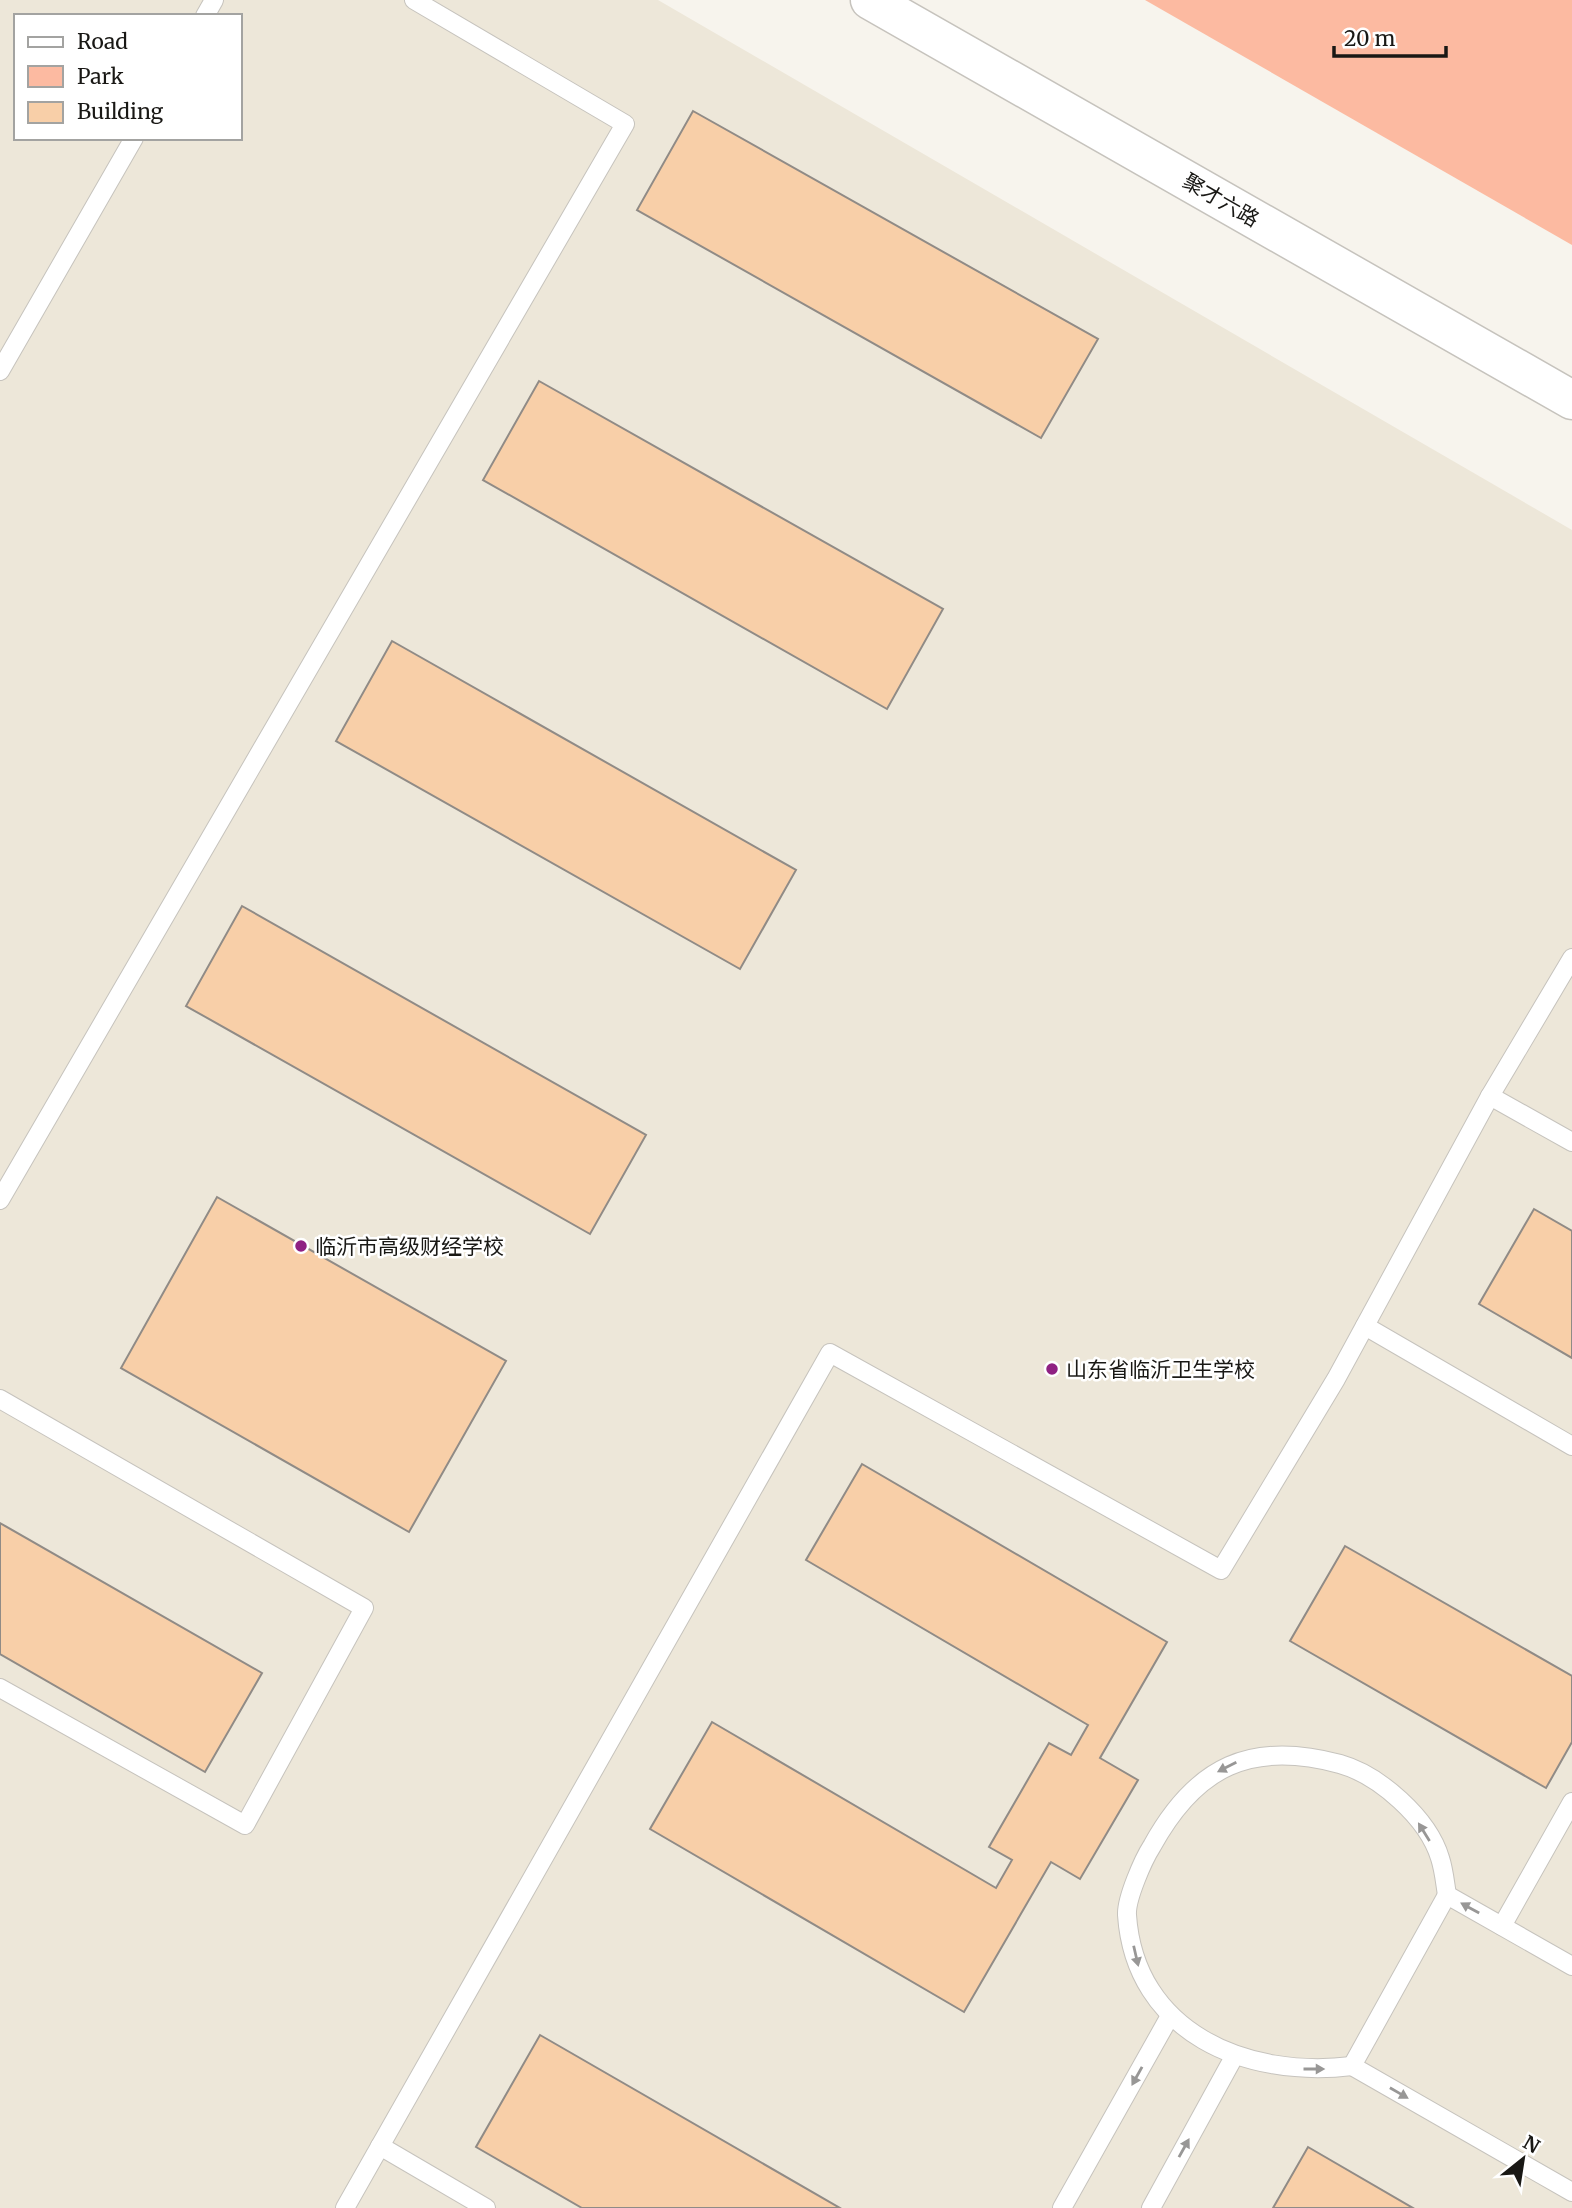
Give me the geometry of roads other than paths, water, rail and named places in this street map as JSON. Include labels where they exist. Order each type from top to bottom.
[{"type":"main road","name":"聚才六路","points":[[870,0],[1572,400]]},
{"type":"lane","points":[[0,1200],[625,124],[437,6],[414,0]]},
{"type":"lane","points":[[0,371],[133,140]]},
{"type":"lane","points":[[345,2208],[830,1353],[1221,1570],[1365,1326],[1490,1097],[1572,958]]},
{"type":"lane","points":[[1490,1097],[1572,1142]]},
{"type":"lane","points":[[1365,1326],[1572,1446]]},
{"type":"lane","points":[[0,1399],[364,1608],[245,1825],[0,1688]]},
{"type":"lane","points":[[1352,2066],[1447,1895],[1440,1856],[1409,1807],[1359,1769],[1306,1755],[1242,1759],[1205,1778],[1169,1815],[1144,1859],[1127,1912],[1137,1965],[1170,2016],[1200,2039],[1235,2055],[1270,2066],[1317,2070],[1352,2066],[1572,2192]]},
{"type":"lane","points":[[1502,1926],[1572,1802]]},
{"type":"lane","points":[[1447,1895],[1572,1966]]},
{"type":"lane","points":[[1062,2208],[1170,2016]]},
{"type":"lane","points":[[1151,2208],[1235,2055]]},
{"type":"lane","points":[[380,2146],[486,2208]]},
{"type":"place","name":"临沂市高级财经学校","points":[[301,1246]]},
{"type":"place","name":"山东省临沂卫生学校","points":[[1052,1369]]}]
